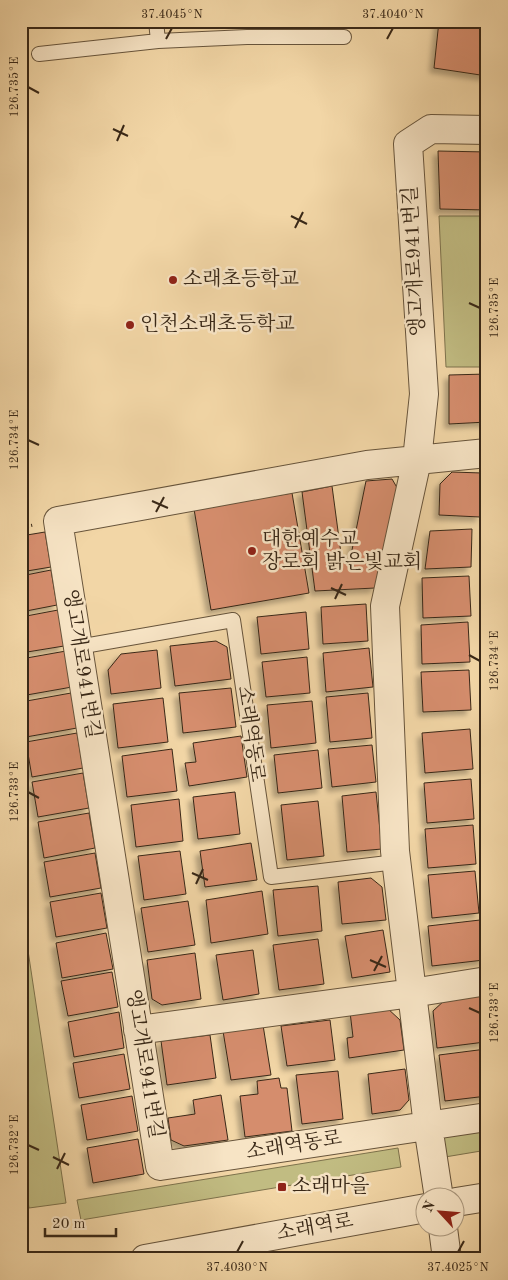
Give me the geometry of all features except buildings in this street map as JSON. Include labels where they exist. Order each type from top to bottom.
[{"type":"street","name":"앵고개로941번길","points":[[417,460],[424,394],[408,144],[431,129],[487,130]]},
{"type":"street","name":"앵고개로941번길","points":[[160,1166],[58,521],[357,466],[487,454]]},
{"type":"street","points":[[417,460],[385,606],[396,862],[428,1126],[437,1188]]},
{"type":"street","points":[[138,1030],[487,981]]},
{"type":"street","name":"소래역동로","points":[[160,1166],[487,1117]]},
{"type":"street","points":[[466,1200],[487,1197]]},
{"type":"street","name":"소래역로","points":[[145,1259],[416,1210]]},
{"type":"street","points":[[444,1238],[447,1259]]},
{"type":"lane","points":[[156,21],[158,41]]},
{"type":"lane","points":[[39,54],[158,41],[247,37],[344,36]]},
{"type":"lane","name":"소래역동로","points":[[78,647],[233,620],[271,877],[396,862]]},
{"type":"shaded area","points":[[439,216],[487,216],[487,367],[446,367]]},
{"type":"shaded area","points":[[21,904],[66,1203],[29,1208],[21,1159]]},
{"type":"shaded area","points":[[487,1130],[487,1150],[445,1157],[442,1137]]},
{"type":"shaded area","points":[[398,1148],[401,1167],[81,1220],[77,1200]]},
{"type":"place","name":"소래초등학교","points":[[173,280]]},
{"type":"place","name":"인천소래초등학교","points":[[130,325]]},
{"type":"place","name":"대한예수교 장로회 밝은빛교회","points":[[252,551]]},
{"type":"place","name":"소래마을","points":[[282,1187]]}]
